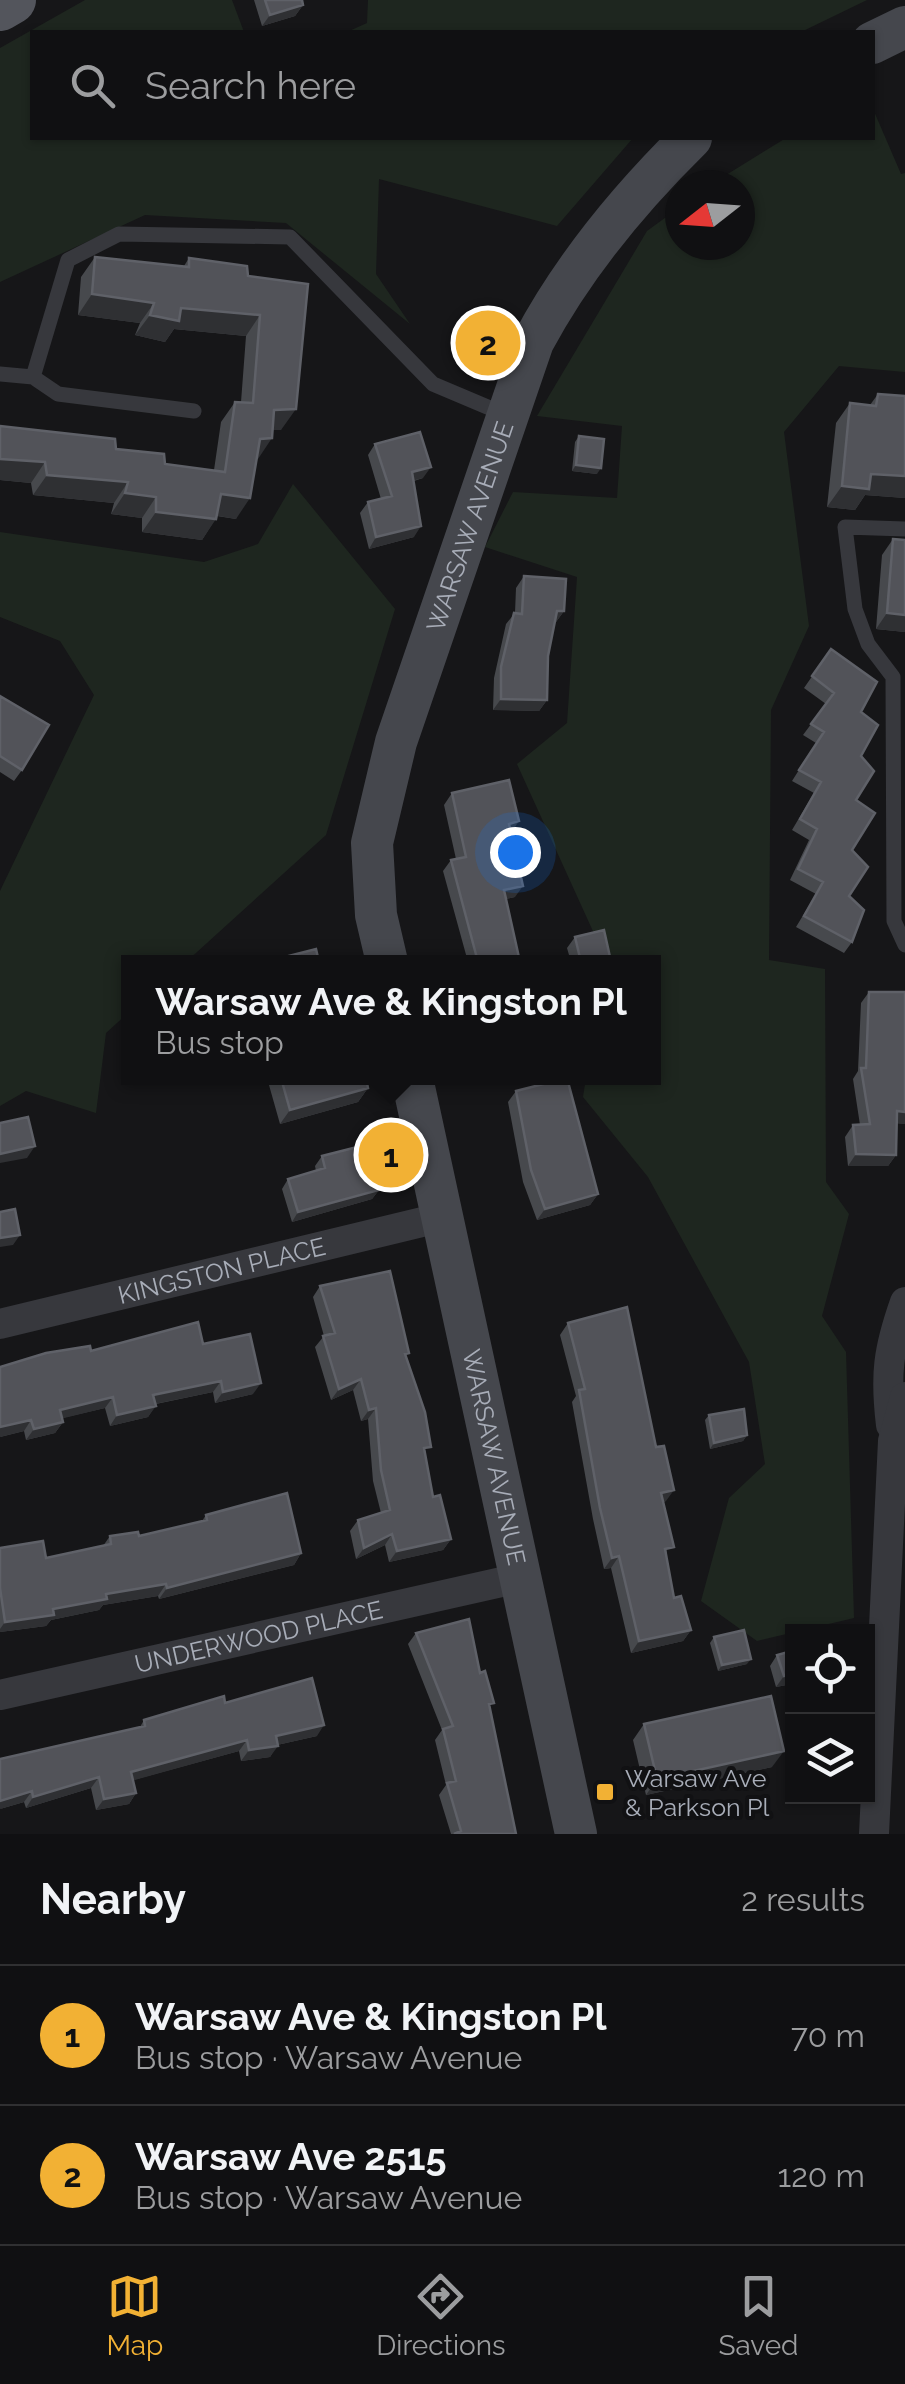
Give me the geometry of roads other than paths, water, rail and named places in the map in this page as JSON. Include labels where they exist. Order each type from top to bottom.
[{"type":"main road","points":[[0,7],[12,0]]},
{"type":"main road","points":[[875,42],[905,27]]},
{"type":"main road","name":"WARSAW AVENUE","points":[[385,955],[376,914],[372,842],[396,742],[532,342],[563,286],[647,180],[689,140]]},
{"type":"main road","name":"WARSAW AVENUE","points":[[414,1085],[576,1834]]},
{"type":"street","name":"KINGSTON PLACE","points":[[0,1324],[444,1217]]},
{"type":"street","points":[[899,1440],[886,1379],[888,1348],[905,1302]]},
{"type":"street","points":[[874,1834],[905,1397]]},
{"type":"street","name":"UNDERWOOD PLACE","points":[[0,1695],[518,1578]]},
{"type":"lane","points":[[33,376],[68,260],[118,234],[290,237],[434,384],[508,415]]},
{"type":"lane","points":[[0,374],[33,376],[58,394],[194,410]]},
{"type":"lane","points":[[905,529],[845,527],[855,609],[868,644],[893,677],[894,921],[905,945]]},
{"type":"place","name":"Warsaw Ave 2515","points":[[488,343]]},
{"type":"place","name":"Warsaw Ave & Kingston Pl","points":[[391,1155]]},
{"type":"place","name":"Warsaw Ave & Parkson Pl","points":[[605,1792]]}]
